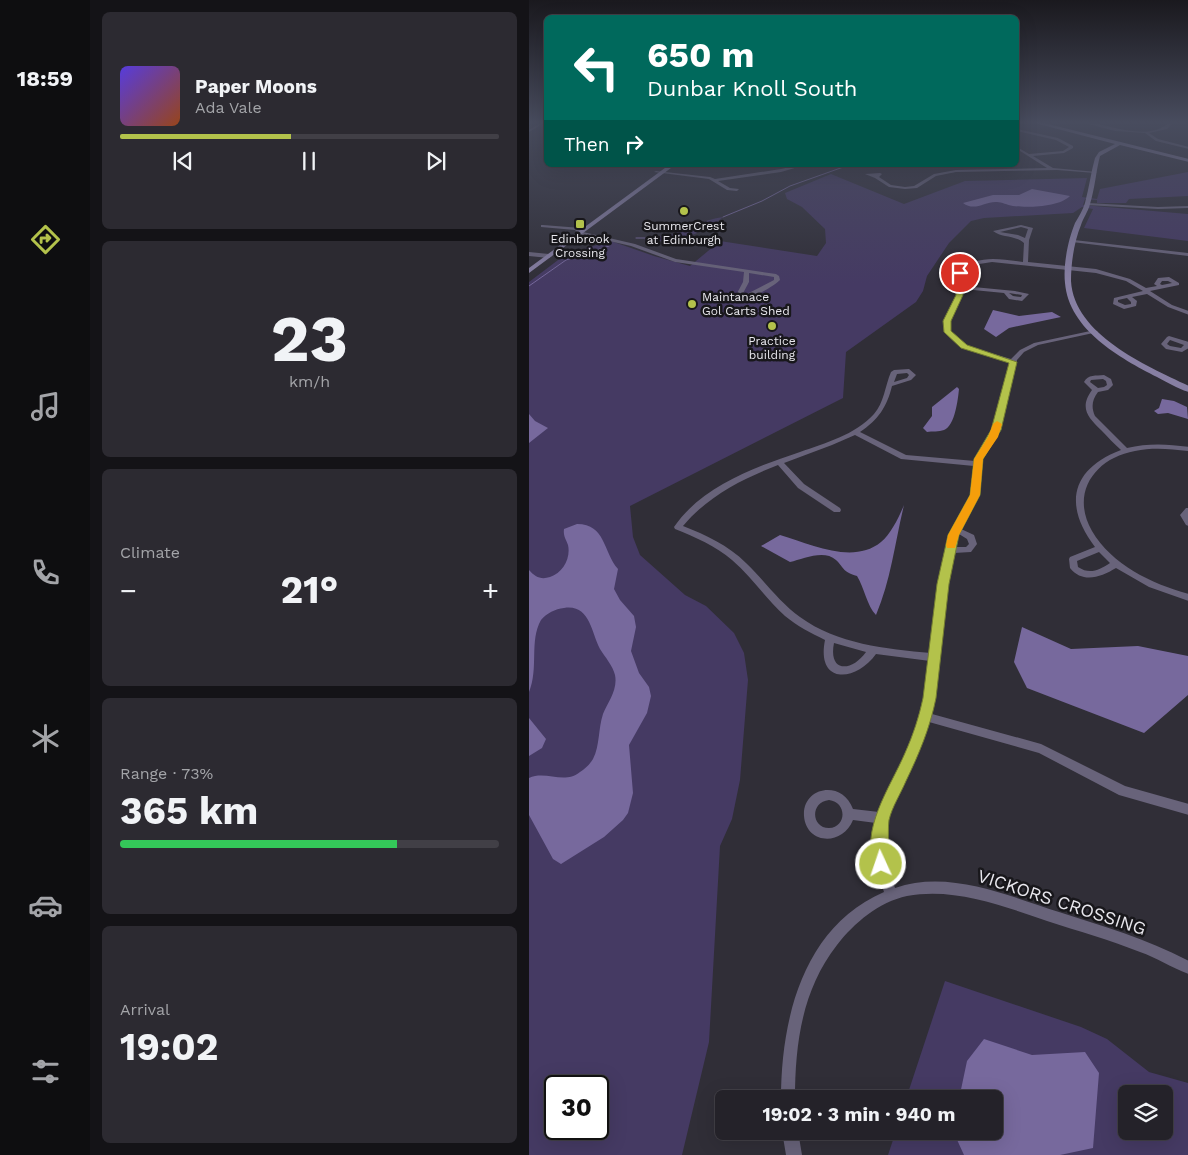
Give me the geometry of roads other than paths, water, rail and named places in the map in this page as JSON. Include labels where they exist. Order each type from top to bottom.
[{"type":"main road","points":[[529,271],[545,256],[654,176]]},
{"type":"main road","points":[[1094,176],[1088,204],[1078,224],[1069,268],[1068,282],[1070,295],[1077,311],[1095,332],[1130,358],[1188,390]]},
{"type":"main road","points":[[529,264],[545,256]]},
{"type":"street","points":[[686,176],[715,180],[737,190]]},
{"type":"street","points":[[715,180],[732,176]]},
{"type":"street","points":[[876,177],[891,186],[905,188],[915,186],[933,176]]},
{"type":"street","points":[[1088,204],[1158,208],[1188,206]]},
{"type":"street","points":[[543,226],[581,230],[603,235],[675,260],[746,273],[766,273],[777,278],[775,283],[751,295],[740,292],[746,282],[746,273]]},
{"type":"street","points":[[1025,263],[1027,243],[1031,229],[1029,227],[995,230],[998,234],[1020,237],[1027,243]]},
{"type":"street","points":[[1074,241],[1188,255]]},
{"type":"street","points":[[529,254],[545,256]]},
{"type":"street","points":[[1013,362],[973,351],[951,337],[946,326],[958,302],[960,273],[971,264],[992,260],[1069,268],[1120,276],[1170,306],[1188,313]]},
{"type":"street","points":[[960,287],[1006,293]]},
{"type":"street","points":[[1127,296],[1161,287]]},
{"type":"street","points":[[788,1090],[787,1071],[792,1034],[800,1000],[812,970],[827,945],[846,924],[867,908],[891,895],[880,856],[882,818],[912,753],[926,717],[943,584],[950,550],[957,530],[975,495],[977,464],[982,451],[996,430],[1013,362],[1022,350],[1036,344],[1095,332]]},
{"type":"street","points":[[890,385],[881,409],[855,432],[779,462],[704,500],[693,509],[678,527],[706,539],[728,552],[796,620],[830,638],[873,650],[935,657]]},
{"type":"street","points":[[1097,390],[1091,396],[1089,403],[1092,417],[1126,451]]},
{"type":"street","points":[[855,432],[904,457],[977,464]]},
{"type":"street","points":[[1188,449],[1158,446],[1126,451],[1103,460],[1094,467],[1081,484],[1078,501],[1082,519],[1099,548],[1117,563],[1156,586],[1188,598]]},
{"type":"street","points":[[779,462],[801,486],[837,510]]},
{"type":"street","points":[[1188,510],[1184,515],[1188,523]]},
{"type":"street","points":[[950,550],[964,551],[971,548],[973,544],[971,537],[957,530]]},
{"type":"street","points":[[1099,548],[1073,559],[1074,568],[1083,574],[1095,576],[1117,563]]},
{"type":"street","points":[[830,638],[827,651],[828,662],[837,670],[845,671],[858,666],[866,660],[873,650]]},
{"type":"street","points":[[926,717],[1041,749],[1123,791],[1188,810]]},
{"type":"street","points":[[848,814],[882,818]]},
{"type":"street","name":"VICKORS CROSSING","points":[[891,895],[914,889],[933,888],[981,893],[1136,942],[1188,968]]},
{"type":"street","points":[[792,1140],[794,1155]]},
{"type":"waterway","points":[[723,217],[762,201],[790,186],[818,176]]},
{"type":"waterway","points":[[636,238],[645,238]]},
{"type":"waterway","points":[[529,286],[566,260],[609,246]]},
{"type":"place","name":"SummerCrest at Edinburgh","points":[[684,211]]},
{"type":"place","name":"Edinbrook Crossing","points":[[580,224]]},
{"type":"place","name":"Maintanace Gol Carts Shed","points":[[692,304]]},
{"type":"place","name":"Practice building","points":[[772,326]]}]
